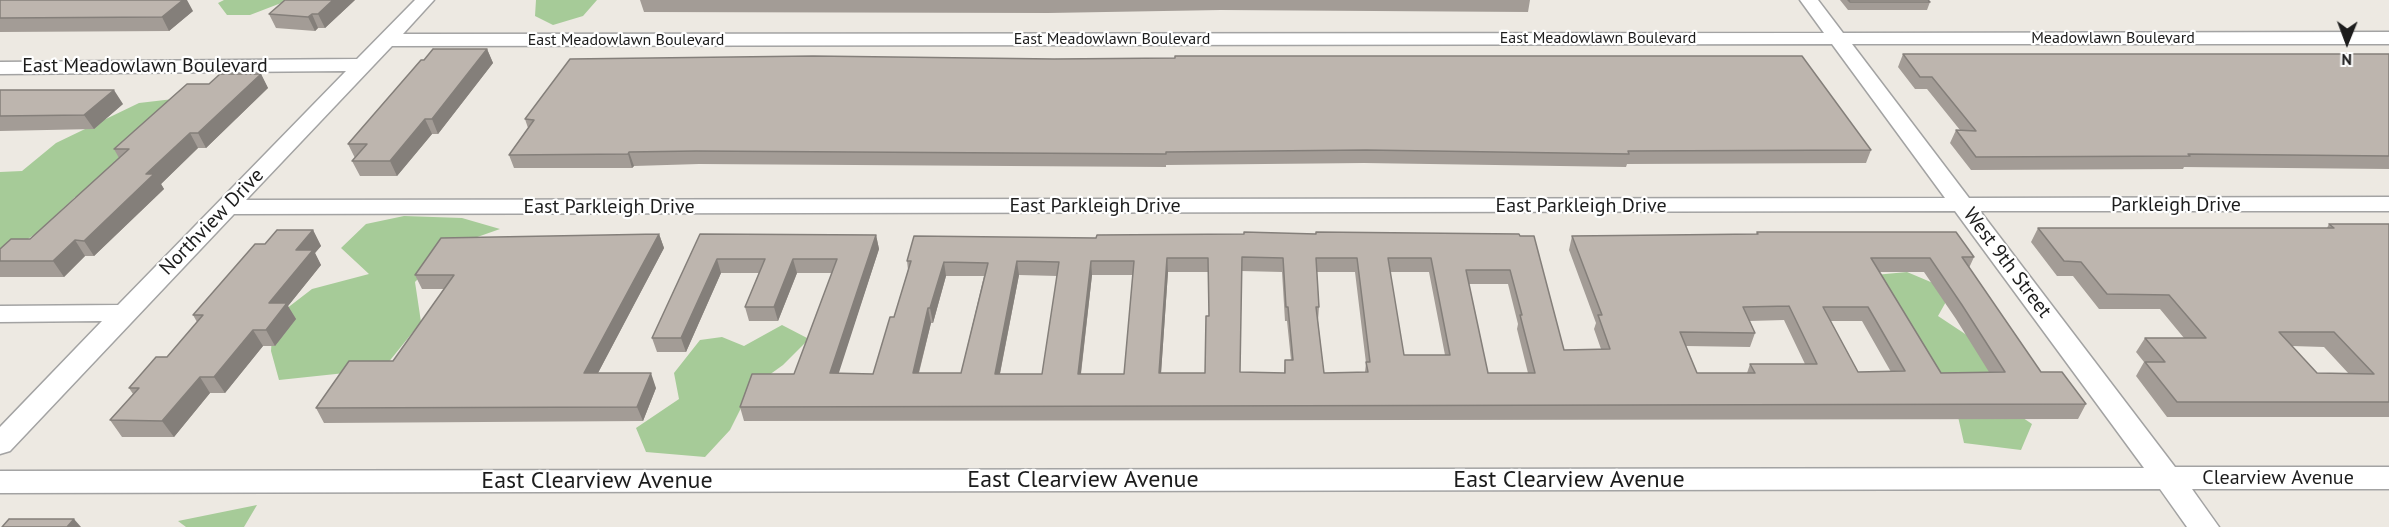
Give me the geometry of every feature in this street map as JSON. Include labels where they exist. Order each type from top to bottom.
[{"type":"street","name":"Northview Drive","points":[[0,444],[425,0]]},
{"type":"street","name":"West 9th Street","points":[[1809,0],[2204,527]]},
{"type":"street","name":"East Meadowlawn Boulevard","points":[[387,40],[1837,37]]},
{"type":"street","name":"Meadowlawn Boulevard","points":[[1837,37],[2389,38]]},
{"type":"street","name":"East Meadowlawn Boulevard","points":[[0,68],[363,65]]},
{"type":"street","name":"Parkleigh Drive","points":[[1964,205],[2389,204]]},
{"type":"street","name":"East Parkleigh Drive","points":[[227,207],[1964,205]]},
{"type":"street","points":[[0,314],[123,313]]},
{"type":"street","name":"Clearview Avenue","points":[[2167,478],[2389,478]]},
{"type":"street","name":"East Clearview Avenue","points":[[0,483],[2167,478]]},
{"type":"green space","points":[[224,0],[289,0],[250,15],[227,15],[218,3]]},
{"type":"green space","points":[[536,0],[597,0],[583,16],[553,25],[535,16]]},
{"type":"green space","points":[[182,98],[114,193],[75,197],[38,232],[0,258],[0,172],[22,171],[56,143],[139,103]]},
{"type":"green space","points":[[404,216],[462,218],[500,229],[449,247],[415,282],[421,322],[383,369],[279,380],[271,351],[273,319],[312,289],[369,274],[341,248],[366,224]]},
{"type":"green space","points":[[1907,272],[1952,291],[1938,316],[2018,369],[1992,397],[2032,424],[2021,450],[1964,443],[1954,399],[1931,370],[1921,340],[1864,298],[1864,276]]},
{"type":"green space","points":[[782,325],[809,339],[783,365],[751,388],[730,430],[705,457],[646,452],[636,428],[679,399],[674,373],[700,340],[722,337],[744,346]]},
{"type":"green space","points":[[257,505],[244,527],[186,527],[178,521]]},
{"type":"building","points":[[0,0],[183,0],[162,17],[0,18]]},
{"type":"building","points":[[285,0],[333,0],[318,14],[308,17],[269,14]]},
{"type":"building","points":[[1848,0],[1928,0],[1930,2],[1850,2]]},
{"type":"building","points":[[433,49],[487,49],[432,119],[425,119],[390,161],[352,161],[367,144],[348,144]]},
{"type":"building","points":[[1903,54],[2389,54],[2389,156],[2188,154],[2190,156],[1976,157],[1956,130],[1976,131],[1932,77],[1920,77]]},
{"type":"building","points":[[813,56],[1054,59],[1175,58],[1175,56],[1802,56],[1871,150],[1628,151],[1629,154],[1366,150],[1166,152],[1166,154],[696,151],[509,155],[534,120],[525,119],[570,59]]},
{"type":"building","points":[[220,74],[261,74],[198,133],[190,133],[146,174],[154,174],[84,241],[75,240],[53,261],[0,261],[0,249],[11,239],[30,239],[129,149],[114,149],[187,84],[209,84]]},
{"type":"building","points":[[0,90],[114,90],[84,115],[0,116]]},
{"type":"building","points":[[2329,224],[2389,224],[2389,402],[2177,402],[2145,362],[2165,362],[2145,338],[2206,338],[2169,295],[2107,294],[2081,262],[2064,261],[2038,228],[2334,228]],"holes":[[[2279,332],[2334,332],[2374,374],[2317,373]]]},
{"type":"building","points":[[277,230],[313,230],[296,250],[313,250],[269,303],[287,303],[266,330],[253,330],[214,377],[200,377],[162,421],[110,420],[139,388],[129,388],[156,357],[167,357],[203,315],[193,315],[255,244],[265,244]]},
{"type":"building","points":[[1244,232],[1316,234],[1316,232],[1534,236],[1564,350],[1610,349],[1598,315],[1602,315],[1572,236],[1758,234],[1757,232],[1956,232],[1974,257],[1962,257],[2041,372],[2062,372],[2086,404],[740,407],[752,374],[794,374],[837,259],[793,259],[774,307],[745,307],[765,259],[717,259],[681,338],[652,338],[700,234],[876,235],[830,373],[873,374],[890,317],[894,317],[911,261],[907,261],[914,236],[1096,238],[1097,235],[1244,234]],"holes":[[[1242,257],[1283,258],[1293,360],[1285,360],[1285,373],[1240,372]],[[1167,258],[1208,258],[1209,316],[1206,316],[1205,373],[1159,373]],[[1316,258],[1357,258],[1370,362],[1366,362],[1368,372],[1324,373],[1316,307],[1319,307]],[[1388,258],[1431,258],[1450,355],[1404,355]],[[1871,258],[1930,258],[2005,372],[1941,373]],[[1017,261],[1059,262],[1042,374],[995,374]],[[1091,261],[1134,261],[1124,374],[1078,374]],[[944,262],[988,263],[961,373],[913,373],[928,308],[930,308]],[[1466,270],[1510,270],[1535,373],[1488,373]],[[1789,306],[1817,364],[1750,364],[1755,373],[1697,373],[1680,332],[1755,333],[1743,307]],[[1823,307],[1868,307],[1905,371],[1858,372]]]},
{"type":"building","points":[[659,234],[584,373],[651,373],[637,407],[316,408],[349,361],[393,361],[454,275],[415,275],[441,238]]},
{"type":"building","points":[[9,519],[74,519],[67,527],[2,527]]}]
